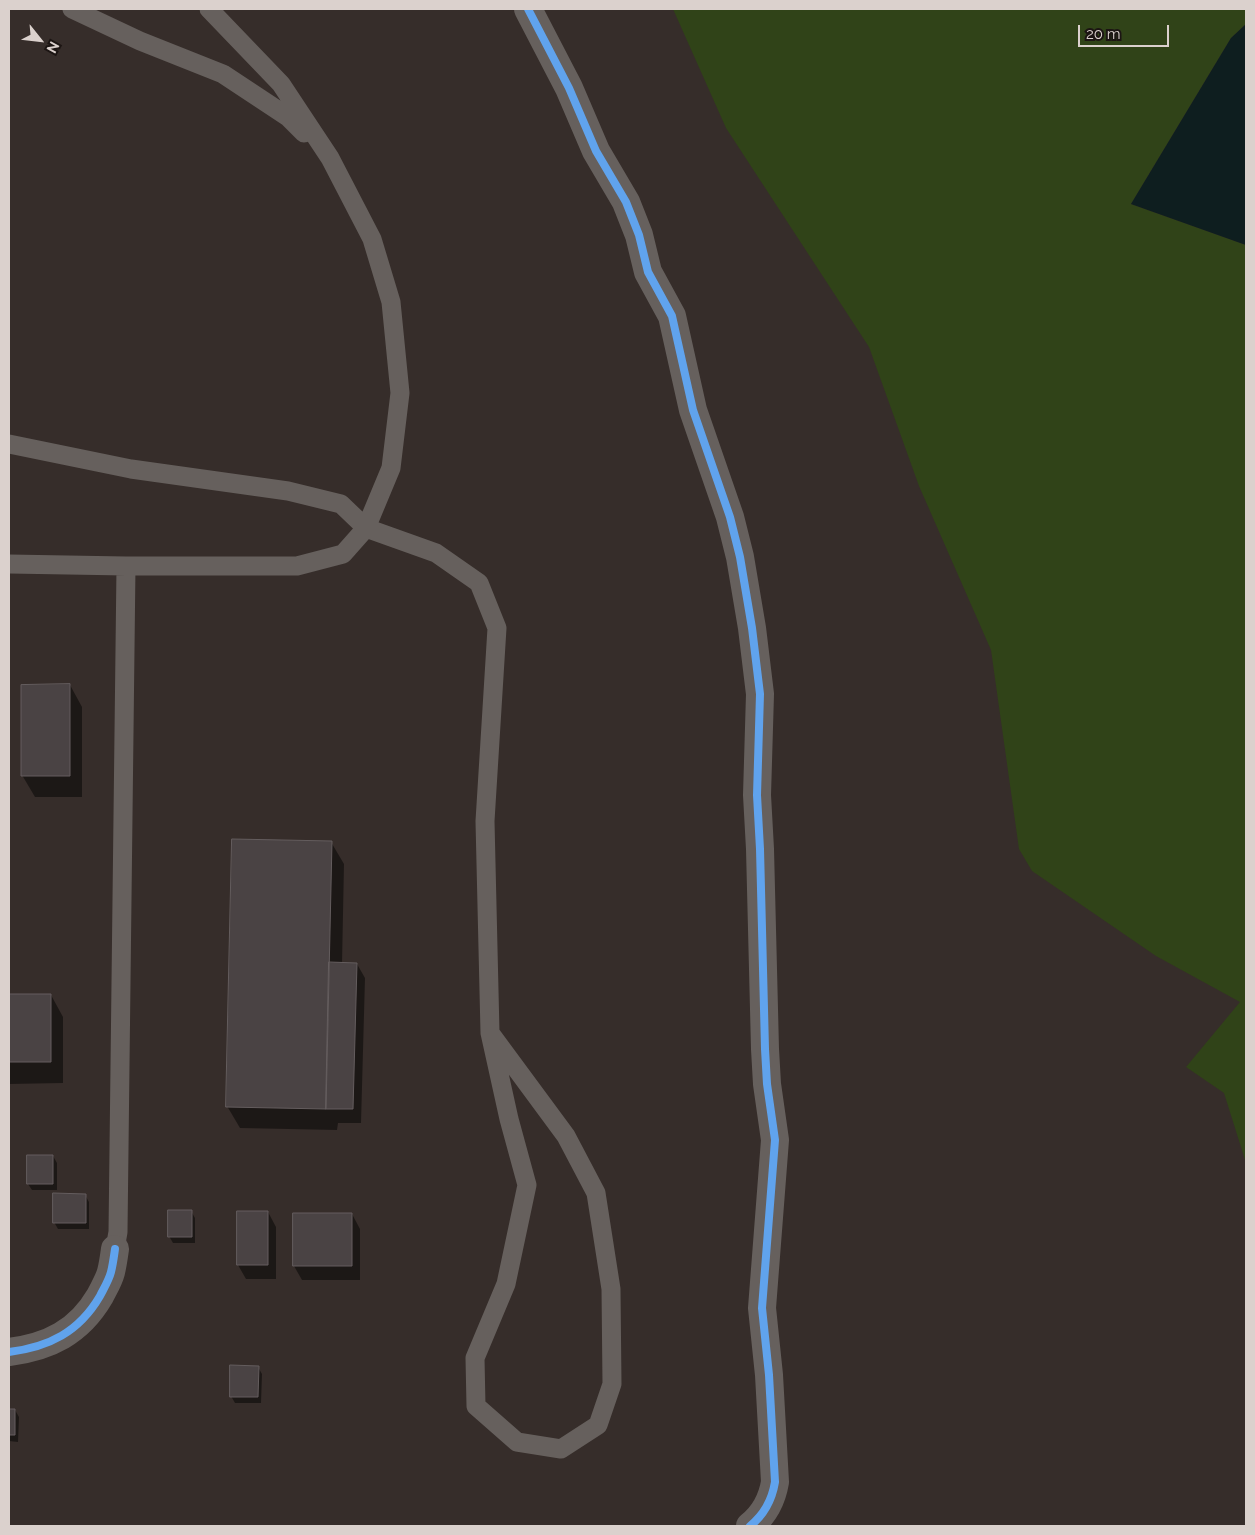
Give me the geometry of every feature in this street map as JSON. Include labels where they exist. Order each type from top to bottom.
[{"type":"street","points":[[528,9],[569,88],[596,150],[626,202],[639,235],[648,272],[672,316],[693,410],[730,517],[740,557],[752,628],[760,694],[757,795],[765,1049],[767,1084],[775,1140],[762,1308],[770,1385],[775,1482],[773,1495],[766,1509],[750,1526]]},
{"type":"street","points":[[9,1352],[26,1350],[62,1336],[80,1324],[94,1306],[104,1288],[111,1272],[115,1249]]},
{"type":"lane","points":[[72,9],[140,41],[223,74],[288,117],[330,158]]},
{"type":"lane","points":[[9,564],[297,566],[344,554],[366,528],[391,468],[400,393],[391,302],[372,239],[330,158],[281,84],[209,9]]},
{"type":"lane","points":[[9,444],[131,469],[288,491],[341,504],[366,528],[436,553],[478,583],[497,628],[485,821],[490,1033],[509,1119],[527,1185],[506,1284],[475,1358],[476,1406],[517,1442],[561,1449],[598,1425],[612,1384],[611,1289],[596,1193],[566,1136],[490,1033]]},
{"type":"lane","points":[[115,1249],[118,1232],[126,566]]},
{"type":"green space","points":[[673,9],[1246,9],[1246,24],[1231,38],[1131,204],[1246,245],[1246,1163],[1224,1093],[1186,1067],[1240,1002],[1156,956],[1032,871],[1019,849],[991,650],[919,486],[869,347],[726,128]]},
{"type":"shaded area","points":[[1246,24],[1246,245],[1131,204],[1231,38]]},
{"type":"building","points":[[70,684],[70,776],[21,776],[21,685]]},
{"type":"building","points":[[232,839],[332,841],[326,1109],[226,1107]]},
{"type":"building","points":[[329,962],[357,963],[353,1109],[326,1109]]},
{"type":"building","points":[[9,994],[51,994],[51,1062],[9,1062]]},
{"type":"building","points":[[27,1155],[53,1155],[53,1184],[27,1184]]},
{"type":"building","points":[[53,1193],[86,1194],[86,1223],[53,1223]]},
{"type":"building","points":[[168,1210],[192,1210],[192,1237],[168,1237]]},
{"type":"building","points":[[237,1211],[268,1211],[268,1265],[237,1265]]},
{"type":"building","points":[[293,1213],[352,1213],[352,1266],[293,1266]]},
{"type":"building","points":[[230,1365],[259,1366],[258,1397],[230,1397]]},
{"type":"building","points":[[9,1409],[15,1409],[15,1435],[9,1435]]},
{"type":"cycle path","points":[[528,9],[569,88],[596,151],[626,202],[639,235],[648,272],[672,316],[693,410],[730,517],[740,557],[752,628],[760,694],[757,795],[765,1049],[767,1084],[775,1140],[762,1308],[769,1375],[775,1482],[767,1506],[760,1517],[750,1526]]},
{"type":"cycle path","points":[[9,1352],[24,1350],[50,1342],[62,1336],[83,1319],[92,1309],[108,1281],[115,1249]]}]
